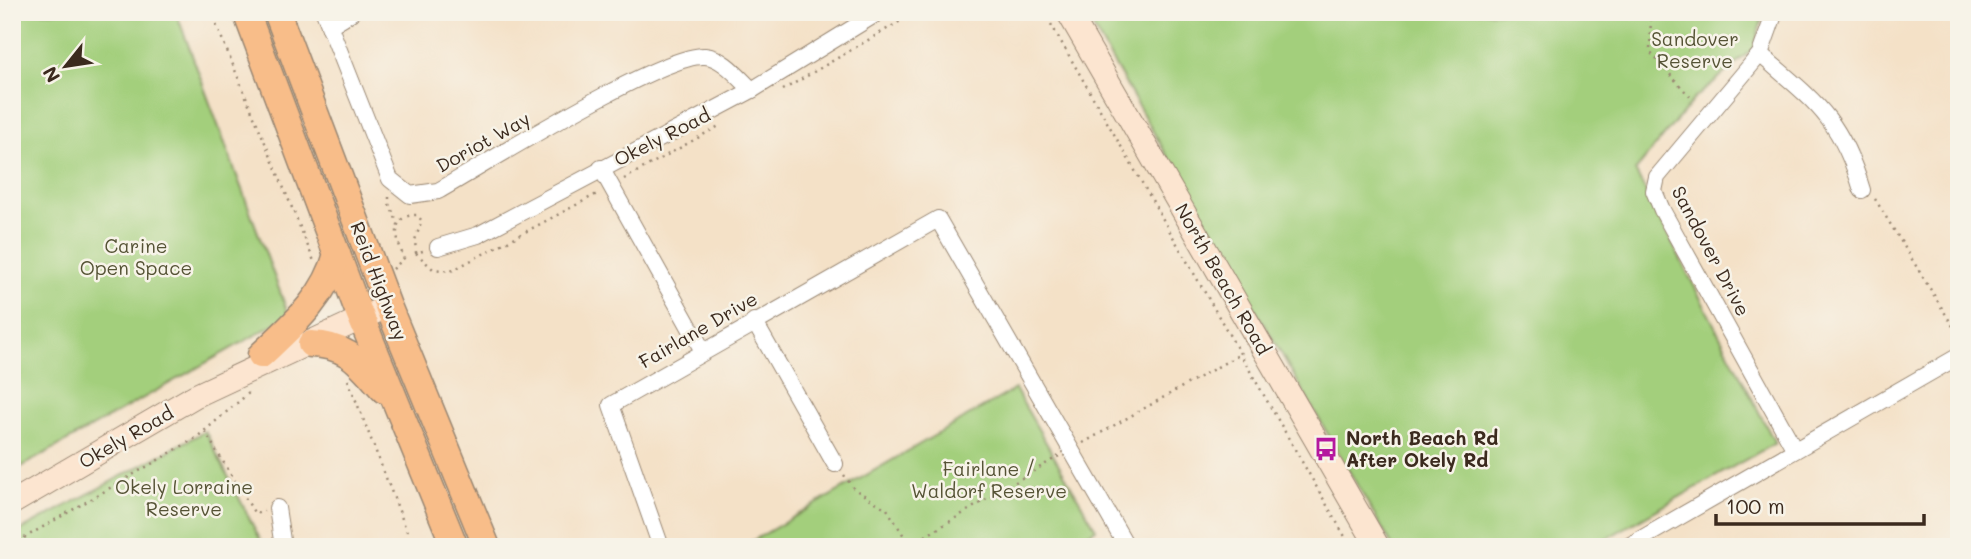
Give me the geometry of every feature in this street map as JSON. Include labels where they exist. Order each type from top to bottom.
[{"type":"highway","name":"Reid Highway","points":[[246,12],[359,312],[455,547]]},
{"type":"highway","name":"Reid Highway","points":[[277,12],[382,291],[487,547]]},
{"type":"highway","points":[[261,355],[320,294],[330,279],[337,254]]},
{"type":"highway","points":[[310,344],[331,345],[345,351],[393,399]]},
{"type":"main road","name":"North Beach Road","points":[[1053,12],[1361,547]]},
{"type":"main road","name":"North Beach Road","points":[[1068,12],[1378,547]]},
{"type":"main road","name":"Okely Road","points":[[12,503],[245,382],[359,312],[382,291]]},
{"type":"main road","name":"Okely Road","points":[[245,382],[261,355],[359,312]]},
{"type":"street","points":[[352,12],[327,19],[390,179]]},
{"type":"street","name":"Okely Road","points":[[438,247],[478,236],[601,168],[752,90],[879,12]]},
{"type":"street","name":"Sandover Drive","points":[[1775,12],[1760,54],[1657,177],[1654,191],[1661,210],[1795,450]]},
{"type":"street","points":[[1760,54],[1833,121],[1851,153],[1862,190]]},
{"type":"street","name":"Doriot Way","points":[[390,179],[410,195],[438,191],[658,68],[706,56],[724,64],[752,90]]},
{"type":"street","points":[[601,168],[702,351]]},
{"type":"street","name":"Fairlane Drive","points":[[661,547],[611,405],[754,321],[938,219],[1072,449]]},
{"type":"street","points":[[754,321],[835,464]]},
{"type":"street","points":[[1627,547],[1959,356]]},
{"type":"street","points":[[1072,449],[1127,547]]},
{"type":"street","points":[[277,508],[283,547]]},
{"type":"path","points":[[1044,12],[1242,353],[1350,547]]},
{"type":"path","points":[[1651,12],[1650,52],[1693,100]]},
{"type":"path","points":[[382,291],[404,258],[396,237],[398,223],[388,204],[390,179]]},
{"type":"path","points":[[1862,190],[1877,200],[1959,336]]},
{"type":"path","points":[[398,223],[408,215],[417,215],[422,221],[415,240],[416,253],[438,247]]},
{"type":"path","points":[[835,464],[854,489],[887,509],[909,546],[1072,449],[1242,353]]},
{"type":"path","points":[[12,545],[205,431],[245,382]]},
{"type":"path","points":[[205,431],[255,514],[277,508]]},
{"type":"green space","name":"Carine Open Space","points":[[12,12],[176,12],[289,316],[12,472]]},
{"type":"green space","name":"Sandover Reserve","points":[[1084,12],[1764,12],[1754,48],[1693,100],[1635,171],[1775,443],[1591,547],[1393,547]]},
{"type":"green space","name":"Fairlane / Waldorf Reserve","points":[[1015,389],[1096,529],[1065,547],[742,547]]},
{"type":"green space","name":"Okely Lorraine Reserve","points":[[205,431],[264,547],[12,547],[12,535]]},
{"type":"place","name":"North Beach Rd After Okely Rd","points":[[1326,449]]}]
